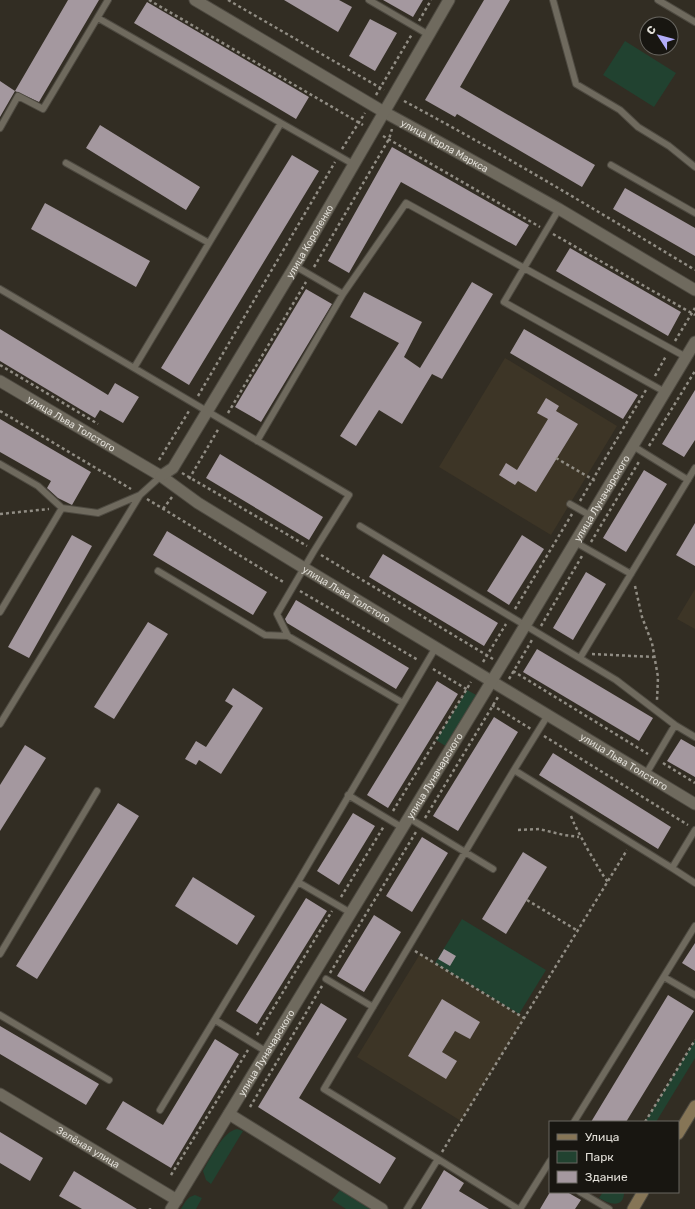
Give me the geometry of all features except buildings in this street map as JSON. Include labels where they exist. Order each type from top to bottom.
[{"type":"main road","points":[[679,1132],[695,1106]]},
{"type":"main road","points":[[633,1209],[642,1193]]},
{"type":"street","name":"улица Карла Маркса","points":[[194,0],[370,104],[559,209],[695,290]]},
{"type":"street","name":"улица Короленко","points":[[161,476],[173,468],[384,112],[399,98],[429,35],[449,0]]},
{"type":"street","name":"улица Луначарского","points":[[174,1205],[492,681],[695,342]]},
{"type":"street","name":"улица Льва Толстого","points":[[0,381],[161,476],[198,503],[695,804]]},
{"type":"street","name":"Зелёная улица","points":[[0,1094],[174,1205]]},
{"type":"street","points":[[229,1114],[382,1209]]},
{"type":"lane","points":[[0,128],[18,96],[43,109],[108,0]]},
{"type":"lane","points":[[369,0],[429,35]]},
{"type":"lane","points":[[553,0],[576,84],[620,110],[638,127],[669,146],[695,167]]},
{"type":"lane","points":[[658,0],[695,22]]},
{"type":"lane","points":[[98,18],[353,164]]},
{"type":"lane","points":[[134,368],[281,122]]},
{"type":"lane","points":[[66,163],[209,243]]},
{"type":"lane","points":[[611,165],[695,213]]},
{"type":"lane","points":[[257,441],[343,294],[406,203],[686,357]]},
{"type":"lane","points":[[559,209],[504,302],[665,392]]},
{"type":"lane","points":[[294,266],[343,294]]},
{"type":"lane","points":[[0,288],[193,404],[349,494],[277,614],[288,636]]},
{"type":"lane","points":[[633,446],[688,480]]},
{"type":"lane","points":[[0,464],[38,486],[62,508],[98,513],[140,495]]},
{"type":"lane","points":[[580,658],[695,468]]},
{"type":"lane","points":[[0,724],[140,495],[161,476]]},
{"type":"lane","points":[[570,504],[591,516]]},
{"type":"lane","points":[[0,612],[62,508]]},
{"type":"lane","points":[[360,526],[616,680],[676,725],[695,737]]},
{"type":"lane","points":[[575,542],[631,574]]},
{"type":"lane","points":[[158,571],[265,635],[288,636],[403,703]]},
{"type":"lane","points":[[160,1110],[298,882],[436,647]]},
{"type":"lane","points":[[548,715],[464,852],[324,1089],[519,1209],[549,1162]]},
{"type":"lane","points":[[646,774],[676,725]]},
{"type":"lane","points":[[514,770],[695,883]]},
{"type":"lane","points":[[0,954],[97,791]]},
{"type":"lane","points":[[348,796],[403,828]]},
{"type":"lane","points":[[409,818],[493,869]]},
{"type":"lane","points":[[672,868],[695,830]]},
{"type":"lane","points":[[298,882],[351,914]]},
{"type":"lane","points":[[575,1121],[695,926]]},
{"type":"lane","points":[[664,976],[695,995]]},
{"type":"lane","points":[[326,979],[372,1007]]},
{"type":"lane","points":[[0,1015],[109,1080]]},
{"type":"lane","points":[[215,1020],[267,1052]]},
{"type":"lane","points":[[407,1209],[438,1159]]},
{"type":"lane","points":[[544,1171],[549,1174]]},
{"type":"lane","points":[[582,1193],[609,1209]]},
{"type":"path","points":[[149,0],[546,231],[694,314]]},
{"type":"path","points":[[228,0],[380,88],[539,177],[695,270]]},
{"type":"path","points":[[159,460],[431,0]]},
{"type":"path","points":[[162,508],[178,488],[190,478],[389,140],[399,98]]},
{"type":"path","points":[[170,1175],[467,690],[671,348],[694,314],[695,308]]},
{"type":"path","points":[[0,365],[99,424]]},
{"type":"path","points":[[0,411],[481,698],[688,825]]},
{"type":"path","points":[[152,456],[502,664],[695,783]]},
{"type":"path","points":[[556,458],[607,488]]},
{"type":"path","points":[[0,514],[62,508]]},
{"type":"path","points":[[250,1107],[587,549]]},
{"type":"path","points":[[631,574],[640,604],[642,617],[652,643],[658,678],[656,710]]},
{"type":"path","points":[[580,658],[592,654],[654,657]]},
{"type":"path","points":[[567,802],[580,837],[588,848],[601,874],[608,882]]},
{"type":"path","points":[[518,830],[540,829],[580,837]]},
{"type":"path","points":[[438,1159],[632,843]]},
{"type":"path","points":[[527,900],[578,931]]},
{"type":"path","points":[[409,947],[524,1018]]},
{"type":"path","points":[[646,1121],[695,1040]]},
{"type":"shaded area","points":[[505,358],[617,426],[551,535],[439,467]]},
{"type":"shaded area","points":[[695,589],[695,629],[677,619]]},
{"type":"shaded area","points":[[420,954],[524,1018],[461,1121],[357,1057]]},
{"type":"green space","points":[[625,41],[639,50],[639,56],[649,56],[676,73],[654,107],[603,75]]},
{"type":"green space","points":[[467,690],[478,696],[447,747],[436,740]]},
{"type":"green space","points":[[462,919],[546,970],[519,1014],[435,963]]},
{"type":"green space","points":[[695,1040],[695,1058],[657,1121],[646,1121]]},
{"type":"green space","points":[[237,1129],[243,1131],[211,1184],[206,1180],[203,1171],[222,1140],[232,1131]]},
{"type":"green space","points":[[340,1190],[370,1209],[346,1209],[332,1200]]},
{"type":"green space","points":[[602,1193],[624,1193],[622,1201],[615,1204],[599,1198]]},
{"type":"green space","points":[[195,1195],[202,1198],[196,1209],[181,1209],[188,1198]]}]
